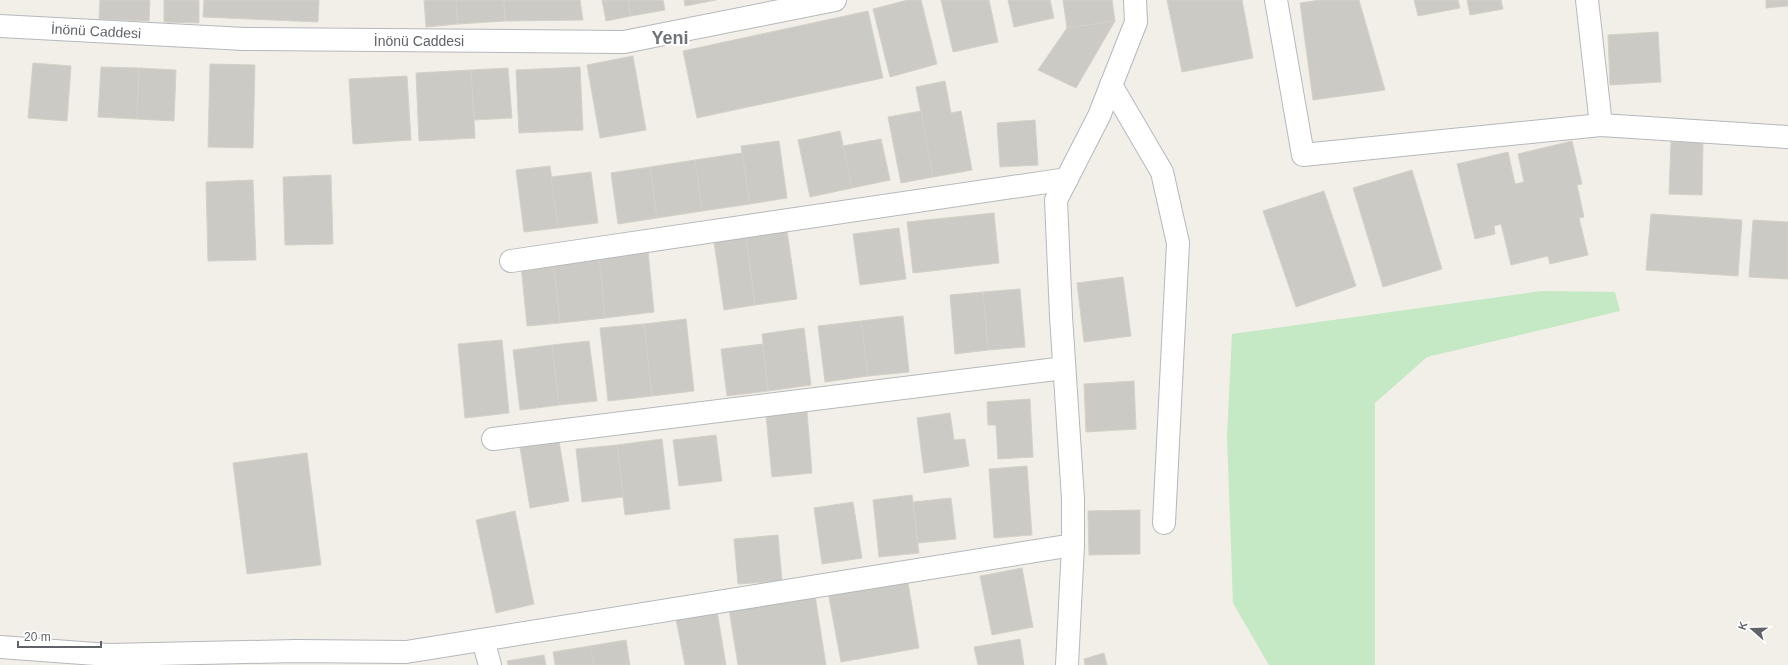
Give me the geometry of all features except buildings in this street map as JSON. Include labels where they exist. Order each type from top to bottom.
[{"type":"street","name":"İnönü Caddesi","points":[[0,26],[244,39],[624,42],[835,0]]},
{"type":"street","points":[[1067,665],[1073,545],[1073,499],[1064,368],[1056,200],[1099,116],[1136,22],[1134,0]]},
{"type":"street","points":[[1276,0],[1303,155],[1601,125],[1788,136]]},
{"type":"street","points":[[1587,0],[1601,125]]},
{"type":"street","points":[[1111,85],[1162,172],[1178,243],[1164,523]]},
{"type":"street","points":[[511,261],[1067,179]]},
{"type":"street","points":[[493,439],[1064,368]]},
{"type":"street","points":[[0,647],[109,655],[296,651],[406,652],[1073,545]]},
{"type":"street","points":[[483,640],[490,665]]},
{"type":"green space","points":[[1542,291],[1615,292],[1620,311],[1427,357],[1375,403],[1375,665],[1269,665],[1233,603],[1227,436],[1232,334]]},
{"type":"district","name":"Yeni","points":[[670,38]]}]
